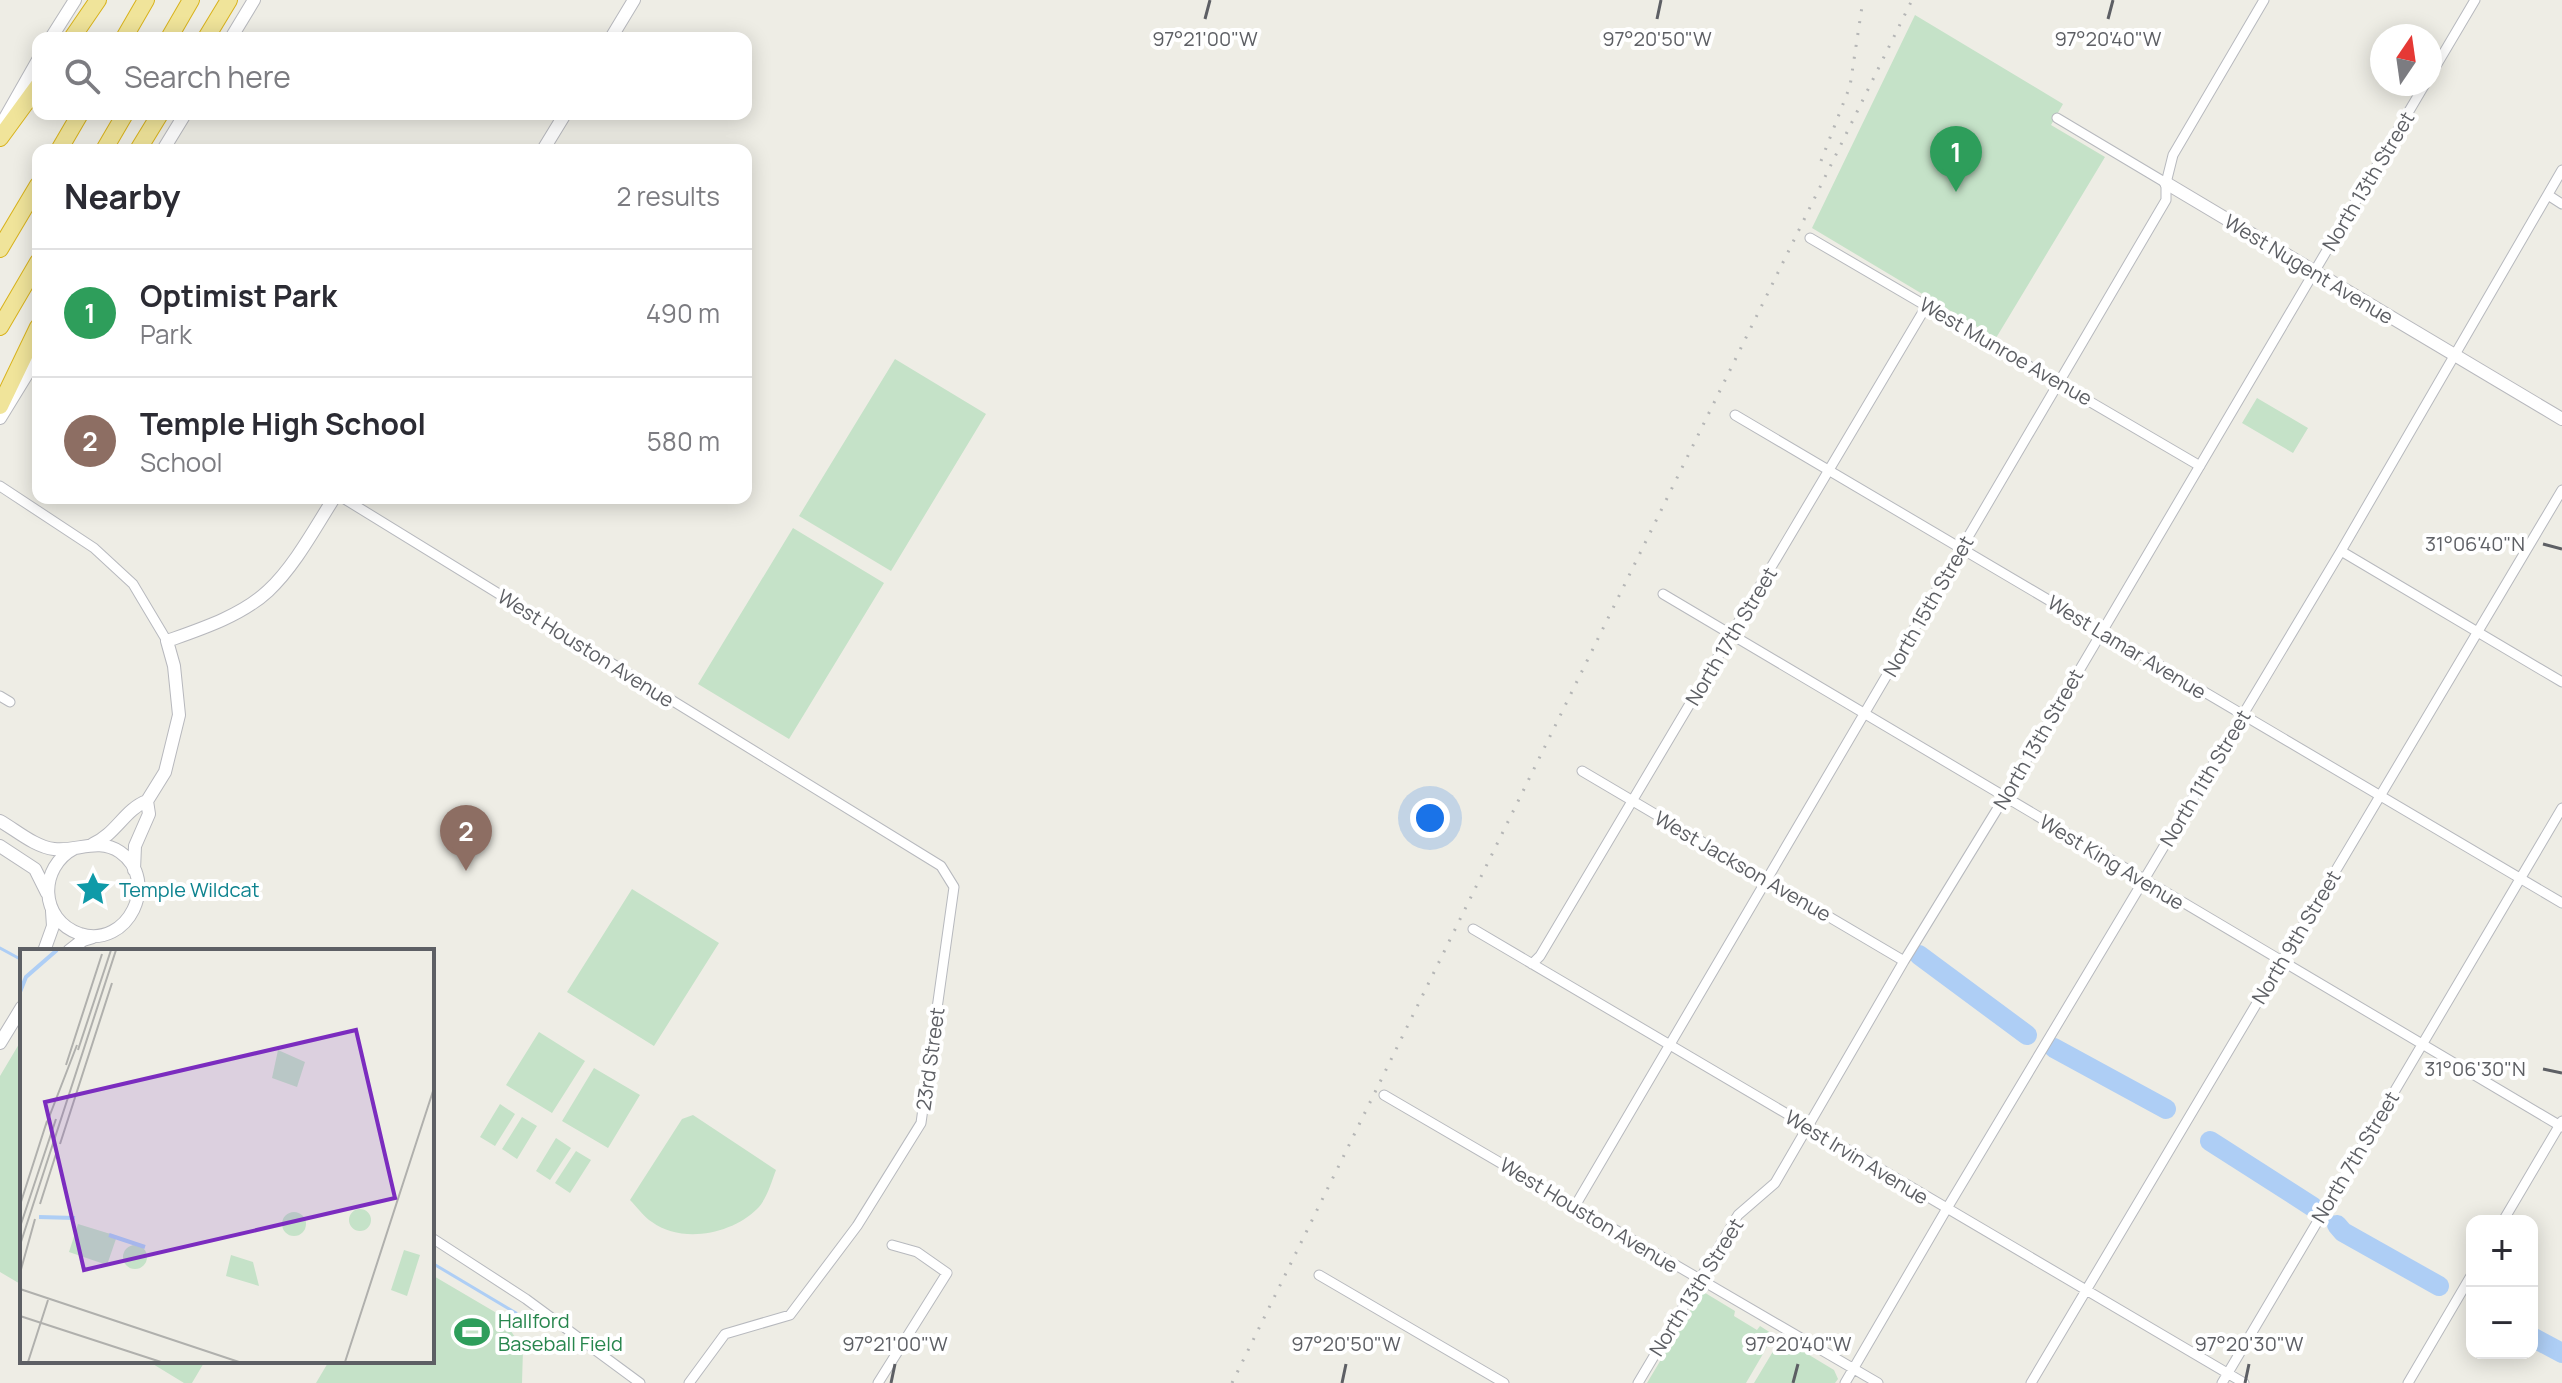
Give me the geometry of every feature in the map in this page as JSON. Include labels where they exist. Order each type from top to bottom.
[{"type":"highway","points":[[76,32],[98,0]]},
{"type":"highway","points":[[127,32],[146,0]]},
{"type":"highway","points":[[172,32],[191,0]]},
{"type":"highway","points":[[210,32],[229,0]]},
{"type":"highway","points":[[0,138],[32,94]]},
{"type":"highway","points":[[62,144],[76,120]]},
{"type":"highway","points":[[108,144],[122,120]]},
{"type":"highway","points":[[142,144],[156,120]]},
{"type":"highway","points":[[0,249],[32,195]]},
{"type":"highway","points":[[0,327],[32,272]]},
{"type":"highway","points":[[0,406],[32,339]]},
{"type":"street","points":[[55,32],[75,0]]},
{"type":"street","points":[[235,32],[254,0]]},
{"type":"street","points":[[615,32],[634,0]]},
{"type":"street","name":"North 15th Street","points":[[1575,1206],[2166,200],[2166,183],[2173,155],[2264,0]]},
{"type":"street","points":[[2442,56],[2475,0]]},
{"type":"street","points":[[0,127],[32,71]]},
{"type":"street","name":"North 13th Street","points":[[1638,1383],[1738,1215],[1775,1183],[1808,1129],[1904,961],[2004,798],[2418,96]]},
{"type":"street","name":"West Nugent Avenue","points":[[2057,118],[2562,419]]},
{"type":"street","points":[[167,144],[181,120]]},
{"type":"street","points":[[547,144],[561,120]]},
{"type":"street","name":"North 11th Street","points":[[1845,1383],[2341,551],[2562,170]]},
{"type":"street","points":[[2548,195],[2562,204]]},
{"type":"street","name":"West Munroe Avenue","points":[[1810,238],[2200,466]]},
{"type":"street","name":"North 17th Street","points":[[1532,964],[1540,956],[1633,801],[1927,305]]},
{"type":"street","points":[[0,418],[32,366]]},
{"type":"street","name":"West Lamar Avenue","points":[[1735,415],[2562,903]]},
{"type":"street","points":[[0,486],[94,548],[133,584],[167,641],[174,666],[179,715],[165,772],[147,801],[135,805],[110,835],[93,844],[75,848],[47,848],[0,821]]},
{"type":"street","name":"North 9th Street","points":[[2031,1383],[2562,490]]},
{"type":"street","points":[[167,641],[237,612],[269,591],[304,546],[330,504]]},
{"type":"street","name":"West Houston Avenue","points":[[353,504],[829,797]]},
{"type":"street","points":[[2341,551],[2562,682]]},
{"type":"street","name":"West King Avenue","points":[[1663,594],[2280,963],[2561,1125]]},
{"type":"street","points":[[0,696],[10,702]]},
{"type":"street","name":"West Jackson Avenue","points":[[1582,771],[1904,961]]},
{"type":"street","name":"23rd Street","points":[[689,1383],[725,1334],[790,1315],[857,1226],[921,1123],[954,887],[941,866],[829,797]]},
{"type":"street","points":[[134,870],[135,846],[149,814],[147,801]]},
{"type":"street","name":"North 7th Street","points":[[2222,1383],[2562,808]]},
{"type":"street","points":[[72,949],[83,940],[113,932],[126,922],[135,909],[139,894],[138,878],[120,853],[107,846],[93,844]]},
{"type":"street","points":[[0,846],[35,869],[56,917],[82,935],[98,936]]},
{"type":"street","points":[[45,949],[53,926],[49,876],[56,863],[75,848]]},
{"type":"street","name":"West Irvin Avenue","points":[[1473,929],[2244,1383]]},
{"type":"street","points":[[0,1043],[20,1010]]},
{"type":"street","name":"West Houston Avenue","points":[[1384,1095],[1878,1383]]},
{"type":"street","points":[[2507,1215],[2561,1125]]},
{"type":"street","points":[[434,1239],[526,1299],[640,1383]]},
{"type":"street","points":[[878,1383],[947,1273],[917,1252],[892,1245]]},
{"type":"street","points":[[1319,1275],[1504,1383]]},
{"type":"street","points":[[2408,1383],[2466,1284]]},
{"type":"street","points":[[1476,1383],[1484,1371]]},
{"type":"green space","points":[[1915,15],[2063,104],[2051,125],[2105,157],[1996,338],[1812,228]]},
{"type":"green space","points":[[895,359],[986,414],[891,571],[799,516]]},
{"type":"green space","points":[[2257,398],[2308,428],[2293,453],[2242,423]]},
{"type":"green space","points":[[793,528],[884,583],[789,739],[698,684]]},
{"type":"green space","points":[[632,889],[719,943],[654,1046],[567,992]]},
{"type":"green space","points":[[539,1032],[585,1061],[552,1113],[506,1085]]},
{"type":"green space","points":[[20,1042],[20,1284],[0,1272],[0,1076]]},
{"type":"green space","points":[[594,1068],[640,1095],[608,1148],[562,1121]]},
{"type":"green space","points":[[500,1104],[515,1114],[495,1146],[480,1137]]},
{"type":"green space","points":[[693,1115],[776,1170],[763,1201],[747,1218],[721,1230],[692,1234],[664,1229],[649,1220],[630,1200],[682,1119]]},
{"type":"green space","points":[[522,1117],[537,1126],[517,1159],[502,1149]]},
{"type":"green space","points":[[556,1138],[571,1148],[550,1180],[536,1171]]},
{"type":"green space","points":[[576,1151],[591,1160],[570,1193],[555,1183]]},
{"type":"green space","name":"Hallford Baseball Field","points":[[434,1276],[500,1315],[523,1349],[522,1383],[316,1383],[328,1363],[434,1363]]},
{"type":"green space","points":[[1702,1291],[1735,1311],[1734,1316],[1757,1330],[1760,1326],[1774,1335],[1746,1383],[1647,1383]]},
{"type":"green space","points":[[1781,1338],[1834,1370],[1838,1379],[1835,1383],[1754,1383]]},
{"type":"green space","points":[[151,1363],[204,1363],[192,1383],[184,1383]]},
{"type":"waterway","points":[[0,948],[20,959]]},
{"type":"waterway","points":[[1919,955],[2027,1035]]},
{"type":"waterway","points":[[2054,1048],[2166,1109]]},
{"type":"waterway","points":[[2210,1141],[2313,1207]]},
{"type":"waterway","points":[[2337,1225],[2343,1232],[2439,1286]]},
{"type":"waterway","points":[[434,1264],[516,1313]]},
{"type":"waterway","points":[[2538,1340],[2562,1353]]},
{"type":"railway","points":[[1821,161],[1850,86],[1863,0]]},
{"type":"railway","points":[[1232,1383],[1912,0]]},
{"type":"place","name":"Optimist Park","points":[[1956,192]]},
{"type":"place","name":"Temple High School","points":[[466,871]]},
{"type":"place","name":"Temple Wildcat","points":[[93,889]]},
{"type":"place","name":"Hallford Baseball Field","points":[[472,1332]]}]
